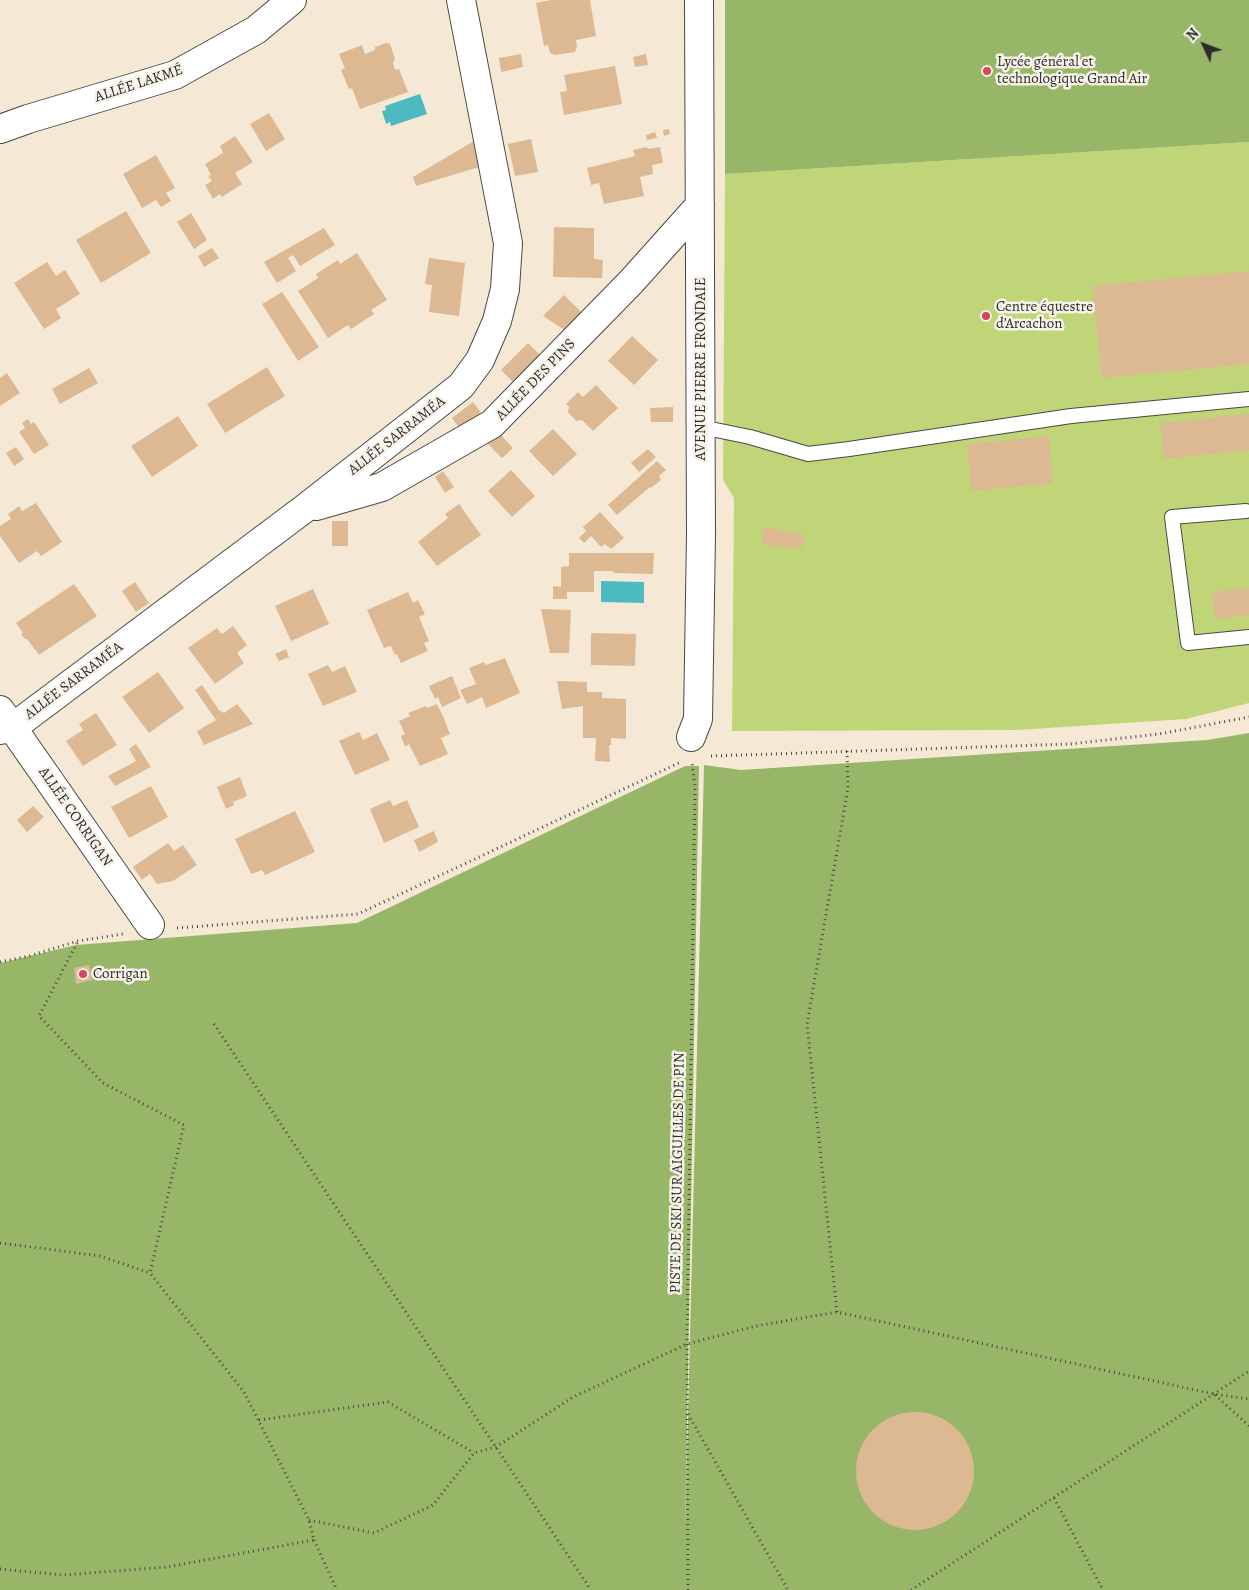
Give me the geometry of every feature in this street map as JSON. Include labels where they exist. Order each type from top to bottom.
[{"type":"street","name":"ALLÉE LAKMÉ","points":[[0,130],[28,118],[175,75],[256,30],[292,0]]},
{"type":"street","name":"ALLÉE SARRAMÉA","points":[[4,723],[304,510],[461,386],[480,360],[497,321],[505,289],[508,242],[461,0]]},
{"type":"street","name":"AVENUE PIERRE FRONDAIE","points":[[694,753],[698,719],[701,535],[699,0]]},
{"type":"street","name":"ALLÉE DES PINS","points":[[304,510],[382,487],[492,424],[631,282],[700,205]]},
{"type":"street","name":"ALLÉE CORRIGAN","points":[[4,723],[149,929]]},
{"type":"lane","points":[[701,427],[750,437],[808,454],[1071,416],[1249,399]]},
{"type":"lane","points":[[1246,512],[1172,517],[1188,643],[1249,637]]},
{"type":"path","points":[[0,962],[29,956],[78,941],[149,929],[358,914],[694,753],[847,751],[1070,744],[1159,734],[1249,717]]},
{"type":"path","points":[[837,1312],[807,1024],[848,788],[847,751]]},
{"type":"path","name":"PISTE DE SKI SUR AIGUILLES DE PIN","points":[[688,1590],[687,1344],[694,753]]},
{"type":"path","points":[[78,941],[39,1016],[103,1083],[184,1126],[150,1273]]},
{"type":"path","points":[[214,1024],[590,1590]]},
{"type":"path","points":[[0,1243],[100,1256],[150,1273],[244,1392],[309,1520],[314,1540],[337,1590]]},
{"type":"path","points":[[309,1520],[374,1533],[433,1506],[474,1453],[496,1448],[573,1397],[687,1344],[756,1326],[837,1312],[1214,1394],[1249,1399]]},
{"type":"path","points":[[911,1590],[1249,1371]]},
{"type":"path","points":[[1214,1394],[1249,1426]]},
{"type":"path","points":[[259,1420],[388,1402],[474,1453]]},
{"type":"path","points":[[687,1413],[788,1590]]},
{"type":"path","points":[[1054,1498],[1103,1590]]},
{"type":"path","points":[[0,1569],[63,1575],[158,1567],[314,1540]]},
{"type":"green space","name":"Lycée général et technologique Grand Air","points":[[725,0],[1249,0],[1249,142],[725,174]]},
{"type":"green space","name":"Centre équestre d’Arcachon","points":[[1249,142],[1249,703],[1186,719],[1017,730],[732,731],[734,498],[723,480],[725,174]]},
{"type":"green space","points":[[1249,733],[1249,1590],[0,1590],[0,963],[76,945],[357,923],[685,766],[699,766],[685,1537],[704,765],[741,770],[1207,740]]},
{"type":"water","points":[[420,94],[427,114],[391,126],[390,122],[386,124],[382,111],[386,110],[385,106]]},
{"type":"water","points":[[601,581],[644,582],[644,603],[601,602]]},
{"type":"building","points":[[551,0],[590,0],[596,36],[576,40],[575,52],[555,55],[550,53],[548,45],[544,46],[536,3]]},
{"type":"building","points":[[386,43],[390,44],[395,59],[393,63],[395,70],[399,69],[408,92],[360,109],[352,88],[349,89],[341,70],[345,68],[339,54],[362,45],[365,54],[375,50],[375,47]]},
{"type":"building","points":[[521,54],[523,67],[501,72],[499,58]]},
{"type":"building","points":[[646,54],[648,65],[635,67],[633,57]]},
{"type":"building","points":[[615,66],[622,104],[564,115],[560,92],[567,91],[564,75]]},
{"type":"building","points":[[269,113],[285,139],[266,151],[250,124]]},
{"type":"building","points":[[669,129],[670,134],[664,136],[663,130]]},
{"type":"building","points":[[655,132],[657,138],[647,140],[646,135]]},
{"type":"building","points":[[235,136],[253,162],[235,173],[242,184],[222,197],[220,194],[213,199],[205,185],[212,181],[208,176],[211,175],[205,164],[223,153],[220,146]]},
{"type":"building","points":[[531,139],[538,172],[515,176],[508,144]]},
{"type":"building","points":[[474,141],[479,167],[416,186],[413,177]]},
{"type":"building","points":[[647,147],[648,149],[660,147],[663,163],[652,165],[653,174],[640,177],[644,196],[604,204],[599,183],[591,185],[587,168],[635,156],[633,150]]},
{"type":"building","points":[[156,155],[175,188],[166,193],[171,201],[161,207],[156,200],[142,208],[123,174]]},
{"type":"building","points":[[126,211],[151,253],[101,283],[76,240]]},
{"type":"building","points":[[191,213],[207,240],[194,249],[177,222]]},
{"type":"building","points":[[554,227],[594,228],[594,259],[603,260],[602,278],[553,277]]},
{"type":"building","points":[[324,228],[335,245],[300,266],[293,255],[288,258],[296,271],[277,283],[264,262]]},
{"type":"building","points":[[212,248],[219,258],[204,267],[198,256]]},
{"type":"building","points":[[357,253],[387,300],[371,310],[374,314],[351,329],[348,325],[328,338],[298,291],[318,278],[316,274],[338,260],[340,264]]},
{"type":"building","points":[[429,258],[465,263],[459,316],[429,312],[432,285],[425,284]]},
{"type":"building","points":[[47,262],[56,276],[65,270],[80,294],[56,309],[61,318],[44,329],[14,283]]},
{"type":"building","points":[[1249,271],[1249,364],[1102,378],[1092,286]]},
{"type":"building","points":[[282,292],[319,347],[298,361],[262,304]]},
{"type":"building","points":[[564,295],[582,313],[566,331],[543,316]]},
{"type":"building","points":[[632,336],[658,360],[634,385],[608,361]]},
{"type":"building","points":[[528,343],[542,357],[514,383],[501,370]]},
{"type":"building","points":[[267,367],[285,396],[225,433],[207,404]]},
{"type":"building","points":[[89,368],[98,383],[60,404],[52,389]]},
{"type":"building","points":[[7,373],[20,393],[0,406],[0,378]]},
{"type":"building","points":[[596,385],[618,408],[593,431],[582,420],[576,421],[568,412],[569,407],[566,404],[578,392],[583,397]]},
{"type":"building","points":[[473,402],[482,414],[460,429],[452,418]]},
{"type":"building","points":[[673,407],[673,422],[651,422],[650,408]]},
{"type":"building","points":[[1249,414],[1249,450],[1164,459],[1160,423]]},
{"type":"building","points":[[178,416],[198,446],[152,477],[131,446]]},
{"type":"building","points":[[28,419],[31,424],[34,422],[49,445],[34,454],[19,432],[25,428],[22,423]]},
{"type":"building","points":[[553,429],[577,454],[553,476],[529,451]]},
{"type":"building","points":[[500,434],[513,448],[502,458],[487,443]]},
{"type":"building","points":[[1049,436],[1053,483],[971,491],[967,444]]},
{"type":"building","points":[[16,447],[24,459],[14,466],[6,453]]},
{"type":"building","points":[[648,449],[656,457],[639,472],[631,463]]},
{"type":"building","points":[[657,461],[666,470],[659,476],[661,480],[617,515],[608,505]]},
{"type":"building","points":[[511,470],[535,496],[512,517],[488,491]]},
{"type":"building","points":[[443,471],[454,487],[445,493],[435,477]]},
{"type":"building","points":[[36,503],[62,542],[41,556],[37,551],[19,563],[0,536],[0,526],[11,519],[8,514],[19,506],[22,511]]},
{"type":"building","points":[[459,504],[481,535],[437,566],[418,542],[448,518],[445,514]]},
{"type":"building","points":[[600,512],[624,538],[611,549],[605,544],[601,547],[591,536],[584,543],[579,538],[586,531],[583,527]]},
{"type":"building","points":[[332,521],[348,521],[348,546],[332,546]]},
{"type":"building","points":[[764,527],[805,535],[802,548],[790,546],[790,549],[761,544]]},
{"type":"building","points":[[569,553],[654,553],[653,574],[594,571],[594,592],[567,592],[567,599],[553,599],[553,586],[561,587],[561,567],[569,566]]},
{"type":"building","points":[[135,582],[149,603],[136,612],[122,591]]},
{"type":"building","points":[[74,584],[97,616],[39,655],[21,634],[23,633],[16,623]]},
{"type":"building","points":[[1249,588],[1249,615],[1215,619],[1212,592]]},
{"type":"building","points":[[313,589],[329,624],[291,641],[275,606]]},
{"type":"building","points":[[408,592],[413,603],[418,600],[425,614],[419,617],[429,641],[424,643],[428,651],[401,663],[391,646],[384,648],[367,610]]},
{"type":"building","points":[[541,609],[571,610],[569,653],[550,653]]},
{"type":"building","points":[[233,626],[247,645],[237,653],[244,663],[215,684],[188,648],[217,628],[222,634]]},
{"type":"building","points":[[591,633],[636,634],[635,666],[591,665]]},
{"type":"building","points":[[286,649],[289,657],[279,661],[275,654]]},
{"type":"building","points":[[505,658],[520,693],[486,708],[482,697],[467,704],[460,690],[476,684],[469,668],[484,662],[486,665]]},
{"type":"building","points":[[328,665],[332,672],[345,666],[357,692],[323,706],[308,674]]},
{"type":"building","points":[[158,672],[184,708],[149,733],[122,697]]},
{"type":"building","points":[[452,676],[461,698],[442,707],[438,697],[435,699],[429,686]]},
{"type":"building","points":[[557,681],[587,682],[587,692],[602,692],[602,698],[626,699],[626,739],[611,738],[611,745],[609,745],[610,762],[595,761],[596,738],[583,738],[583,706],[562,709]]},
{"type":"building","points":[[202,685],[219,710],[224,713],[237,704],[253,724],[204,745],[197,731],[216,720],[195,690]]},
{"type":"building","points":[[437,704],[450,734],[441,738],[448,754],[420,766],[409,744],[405,747],[401,736],[405,734],[399,721],[410,716],[408,713]]},
{"type":"building","points":[[96,713],[117,745],[83,766],[66,741],[83,730],[79,724]]},
{"type":"building","points":[[359,732],[363,740],[377,733],[390,760],[355,775],[339,741]]},
{"type":"building","points":[[136,744],[151,767],[115,786],[108,776],[136,761],[129,749]]},
{"type":"building","points":[[240,777],[247,796],[233,802],[234,805],[226,809],[217,787]]},
{"type":"building","points":[[151,786],[168,817],[129,838],[111,807]]},
{"type":"building","points":[[390,800],[393,806],[407,800],[419,827],[384,843],[370,809]]},
{"type":"building","points":[[33,806],[44,817],[27,832],[17,820]]},
{"type":"building","points":[[295,811],[315,852],[265,875],[262,870],[251,874],[235,839]]},
{"type":"building","points":[[434,831],[438,842],[419,852],[414,840]]},
{"type":"building","points":[[168,843],[174,851],[183,845],[197,865],[173,881],[157,884],[150,874],[142,880],[133,867]]},
{"type":"building","name":"Corrigan","points":[[89,965],[92,980],[76,984],[74,968]]},
{"type":"building","points":[[915,1412],[938,1416],[957,1429],[970,1448],[974,1471],[970,1494],[957,1513],[938,1526],[915,1530],[892,1526],[873,1513],[860,1494],[856,1471],[860,1448],[873,1429],[892,1416]]},
{"type":"place","name":"Lycée général et technologique Grand Air","points":[[987,71]]},
{"type":"place","name":"Centre équestre d’Arcachon","points":[[986,316]]},
{"type":"place","name":"Corrigan","points":[[83,974]]}]
